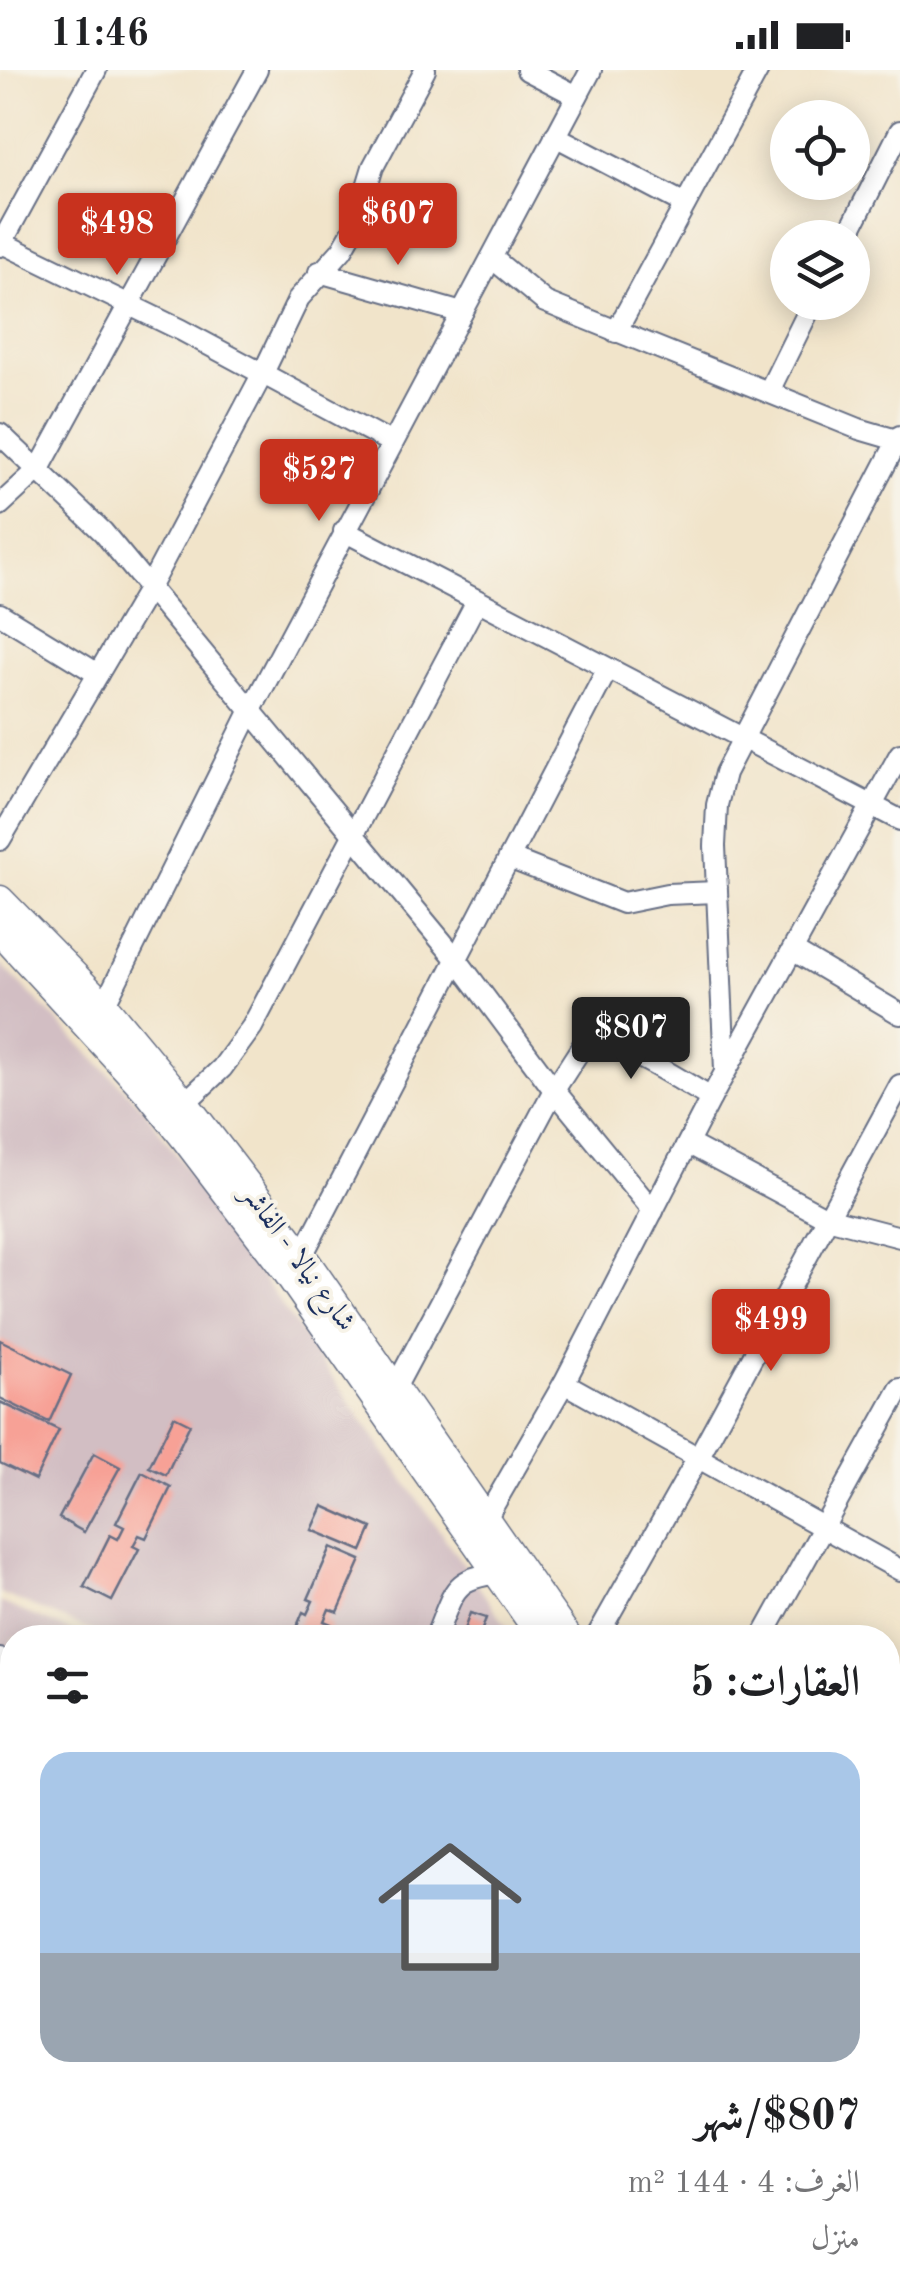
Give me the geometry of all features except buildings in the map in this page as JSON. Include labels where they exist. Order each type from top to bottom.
[{"type":"highway","name":"شارع نيالا - الفاشر","points":[[0,900],[104,1006],[285,1270],[511,1573],[557,1625]]},
{"type":"highway","name":"شارع نيالا - الفاشر","points":[[0,931],[177,1111],[302,1256],[395,1388],[480,1528]]},
{"type":"highway","name":"شارع نيالا - الفاشر","points":[[511,1573],[537,1625]]},
{"type":"street","points":[[96,70],[1,244],[392,442]]},
{"type":"street","points":[[0,505],[39,468],[257,70]]},
{"type":"street","points":[[0,840],[149,588],[299,298],[348,240],[373,167],[425,70]]},
{"type":"street","points":[[527,70],[577,96]]},
{"type":"street","points":[[104,1006],[250,710],[591,70]]},
{"type":"street","points":[[616,332],[758,70]]},
{"type":"street","points":[[855,220],[900,131]]},
{"type":"street","points":[[555,136],[685,204]]},
{"type":"street","points":[[492,258],[545,302],[859,429],[899,440],[725,772],[716,805],[725,1072]]},
{"type":"street","points":[[319,272],[462,313]]},
{"type":"street","points":[[769,391],[804,320]]},
{"type":"street","points":[[0,434],[103,532],[456,960],[554,1090],[654,1212]]},
{"type":"street","points":[[344,530],[900,820]]},
{"type":"street","points":[[177,1111],[222,1068],[252,1027],[476,601]]},
{"type":"street","points":[[0,614],[98,674]]},
{"type":"street","points":[[302,1256],[606,670]]},
{"type":"street","points":[[480,1528],[564,1383],[711,1098],[900,754]]},
{"type":"street","points":[[509,858],[623,903],[668,894],[717,892]]},
{"type":"street","points":[[794,951],[900,1014]]},
{"type":"street","points":[[395,1388],[554,1090],[584,1042],[600,1041],[711,1098]]},
{"type":"street","points":[[603,1625],[900,1085]]},
{"type":"street","points":[[689,1144],[827,1218],[900,1237]]},
{"type":"street","points":[[564,1383],[900,1570]]},
{"type":"street","points":[[769,1625],[900,1389]]},
{"type":"street","points":[[441,1625],[459,1585],[468,1577],[511,1573]]},
{"type":"shaded area","points":[[0,963],[145,1110],[506,1625],[78,1625],[0,1593]]},
{"type":"shaded area","points":[[0,1602],[55,1625],[0,1625]]}]
